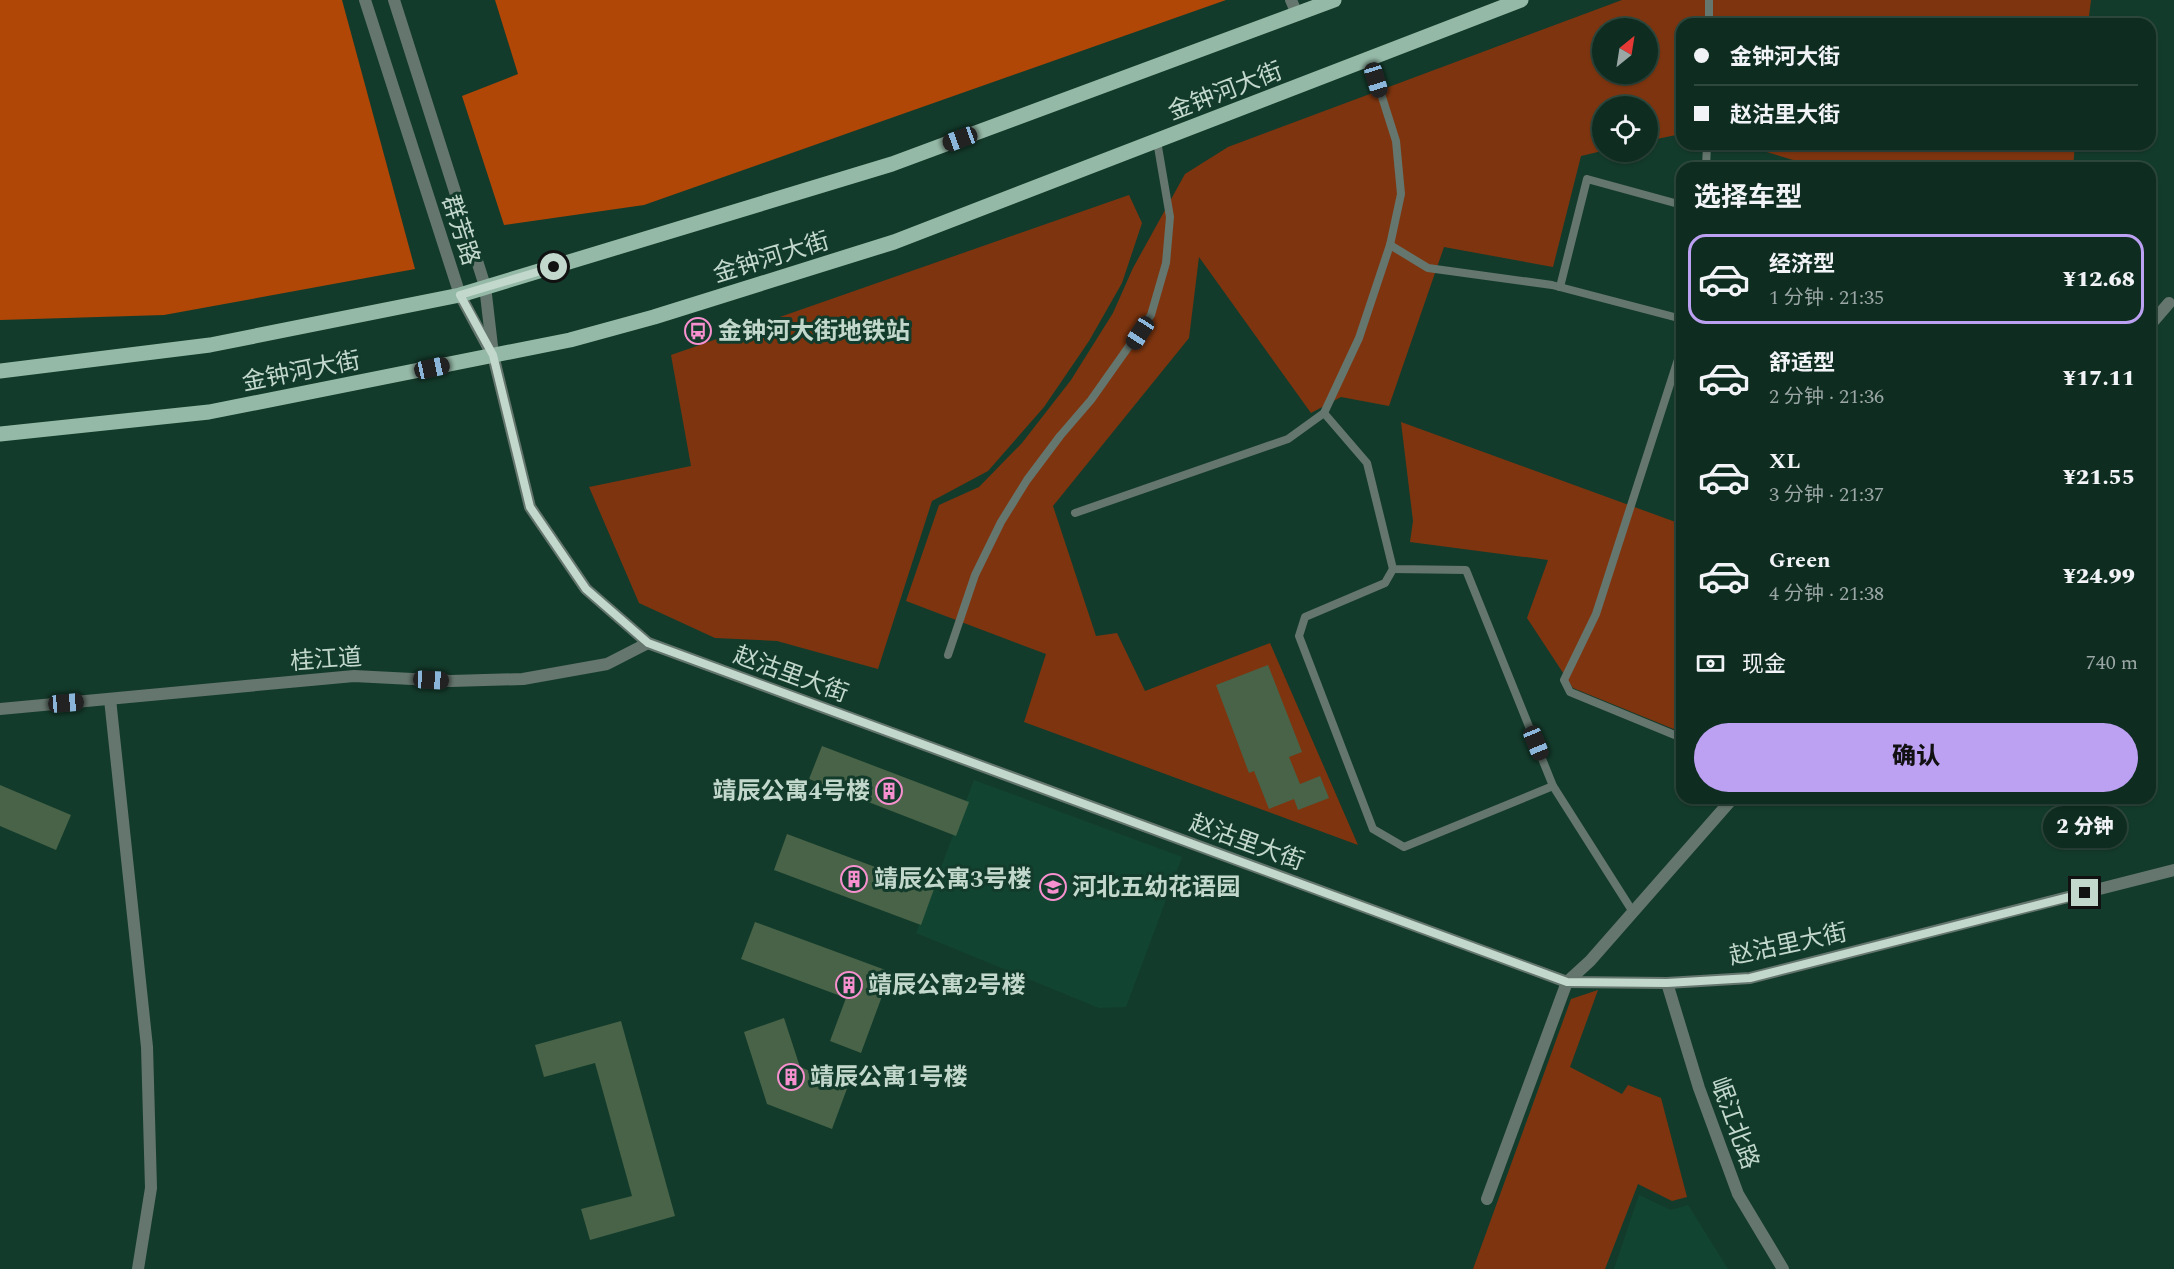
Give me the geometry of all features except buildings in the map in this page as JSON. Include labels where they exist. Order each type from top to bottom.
[{"type":"main road","name":"金钟河大街","points":[[0,371],[210,345],[460,295],[892,164],[1294,7],[1334,0]]},
{"type":"main road","name":"金钟河大街","points":[[0,434],[209,412],[570,340],[644,320],[894,242],[1521,0]]},
{"type":"street","name":"群芳路","points":[[365,0],[460,295],[493,355]]},
{"type":"street","name":"群芳路","points":[[394,0],[485,286],[493,355]]},
{"type":"street","points":[[2156,318],[2169,303]]},
{"type":"street","name":"赵沽里大街","points":[[493,355],[530,507],[586,589],[648,643],[1567,982],[1667,983],[1750,978],[2174,870]]},
{"type":"street","name":"桂江道","points":[[0,709],[354,676],[451,681],[523,679],[607,664],[648,643]]},
{"type":"street","points":[[111,699],[147,1047],[152,1188],[138,1269]]},
{"type":"street","points":[[1487,1199],[1567,982],[1590,961],[1728,804]]},
{"type":"street","name":"岷江北路","points":[[1667,983],[1699,1088],[1738,1194],[1783,1269]]},
{"type":"lane","points":[[1709,0],[1709,18]]},
{"type":"lane","points":[[1075,513],[1288,439],[1324,413],[1359,338],[1390,245],[1401,194],[1396,141],[1370,59]]},
{"type":"lane","points":[[948,654],[975,574],[1001,522],[1027,480],[1091,400],[1151,315],[1166,263],[1170,217],[1157,141]]},
{"type":"lane","points":[[1560,287],[1587,179],[1676,203]]},
{"type":"lane","points":[[1390,245],[1428,268],[1560,287],[1676,317]]},
{"type":"lane","points":[[1676,366],[1596,614],[1564,680],[1570,692],[1676,736]]},
{"type":"lane","points":[[1324,413],[1367,464],[1393,569],[1385,582],[1305,617],[1299,636],[1373,829],[1404,847],[1553,786]]},
{"type":"lane","points":[[1393,569],[1466,570],[1553,786],[1633,912]]},
{"type":"shaded area","points":[[0,0],[342,0],[415,269],[164,315],[0,320]]},
{"type":"shaded area","points":[[495,0],[1226,0],[644,205],[504,225],[462,96],[518,74]]},
{"type":"shaded area","points":[[1622,0],[2091,0],[2089,18],[1676,18],[1676,135],[1658,139],[1658,96],[1592,96],[1592,153],[1581,156],[1553,267],[1444,247],[1389,406],[1341,397],[1311,413],[1199,257],[1189,338],[1053,506],[1096,636],[1117,633],[1145,691],[1270,643],[1358,845],[1024,722],[1046,654],[906,601],[939,505],[979,487],[1022,443],[1071,380],[1113,313],[1133,268],[1185,174],[1228,147]]},
{"type":"shaded area","points":[[1760,150],[2074,150],[2074,162],[1800,162]]},
{"type":"shaded area","points":[[1129,195],[1142,223],[1122,283],[1089,341],[1044,407],[988,471],[932,501],[878,669],[777,641],[715,638],[639,603],[589,487],[691,466],[671,355]]},
{"type":"shaded area","points":[[1401,422],[1676,522],[1676,730],[1573,688],[1527,618],[1548,560],[1410,542],[1413,521]]},
{"type":"shaded area","name":"河北五幼花语园","points":[[974,780],[1182,857],[1126,1007],[1099,1008],[916,933]]},
{"type":"shaded area","points":[[1598,990],[1570,1067],[1622,1094],[1628,1085],[1661,1098],[1687,1197],[1672,1201],[1638,1184],[1605,1269],[1473,1269],[1571,999]]},
{"type":"shaded area","points":[[1639,1195],[1671,1210],[1688,1205],[1728,1269],[1614,1269]]},
{"type":"place","name":"金钟河大街地铁站","points":[[698,331]]},
{"type":"place","name":"靖辰公寓4号楼","points":[[889,791]]},
{"type":"place","name":"靖辰公寓3号楼","points":[[854,879]]},
{"type":"place","name":"河北五幼花语园","points":[[1053,887]]},
{"type":"place","name":"靖辰公寓2号楼","points":[[849,985]]},
{"type":"place","name":"靖辰公寓1号楼","points":[[791,1077]]},
{"type":"route","points":[[554,267],[460,295],[493,355],[530,507],[586,589],[648,643],[1567,982],[1667,983],[1750,978],[2085,893]]}]
